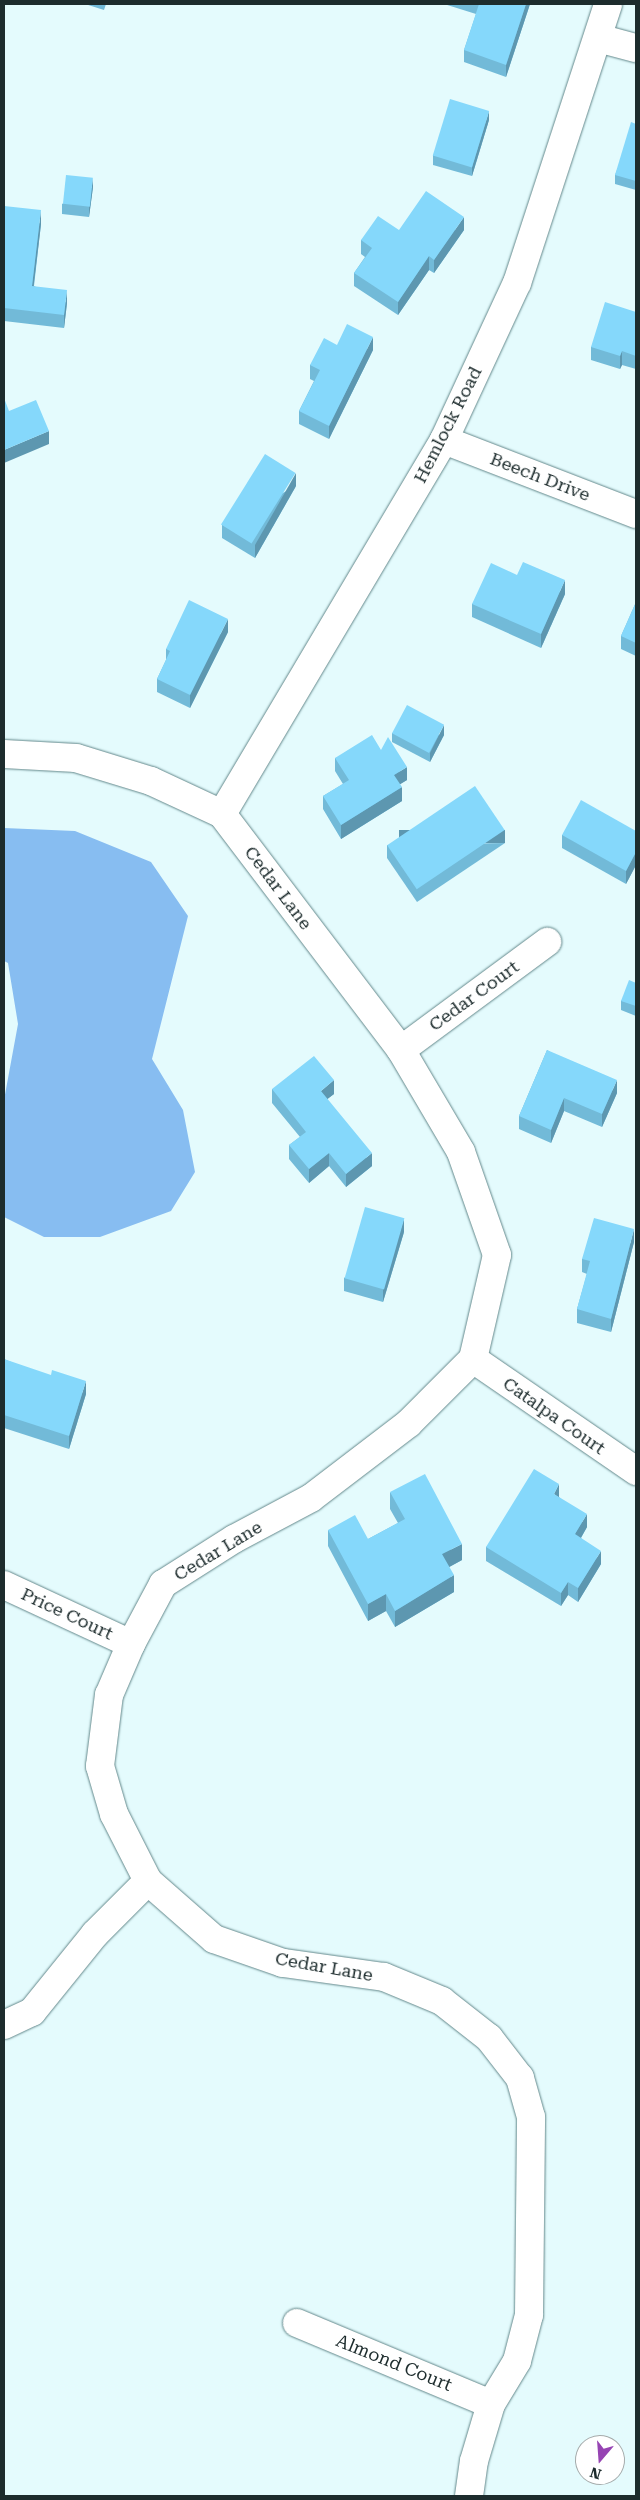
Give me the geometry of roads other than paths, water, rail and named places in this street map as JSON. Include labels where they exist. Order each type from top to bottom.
[{"type":"street","name":"Hemlock Road","points":[[222,814],[444,440],[517,282],[608,4]]},
{"type":"street","points":[[598,38],[636,48]]},
{"type":"street","name":"Beech Drive","points":[[444,440],[636,514]]},
{"type":"street","name":"Cedar Lane","points":[[4,754],[76,758],[152,780],[222,814],[401,1050],[461,1152],[497,1256],[473,1360],[409,1423],[311,1498],[234,1539],[164,1584],[130,1644],[109,1695],[100,1766],[114,1814],[148,1881],[214,1939],[283,1963],[384,1977],[442,2001],[489,2038],[520,2078],[531,2117],[529,2315],[518,2361],[491,2404],[474,2461],[469,2496]]},
{"type":"street","name":"Cedar Court","points":[[401,1050],[547,942]]},
{"type":"street","name":"Catalpa Court","points":[[473,1360],[636,1471]]},
{"type":"street","name":"Price Court","points":[[4,1584],[130,1644]]},
{"type":"street","points":[[4,2026],[32,2012],[95,1934],[148,1881]]},
{"type":"street","name":"Almond Court","points":[[297,2323],[491,2404]]},
{"type":"water","points":[[4,828],[75,831],[151,862],[188,916],[152,1059],[183,1110],[195,1172],[171,1211],[100,1237],[44,1237],[4,1217],[4,1100],[18,1024],[8,963],[4,961]]}]
